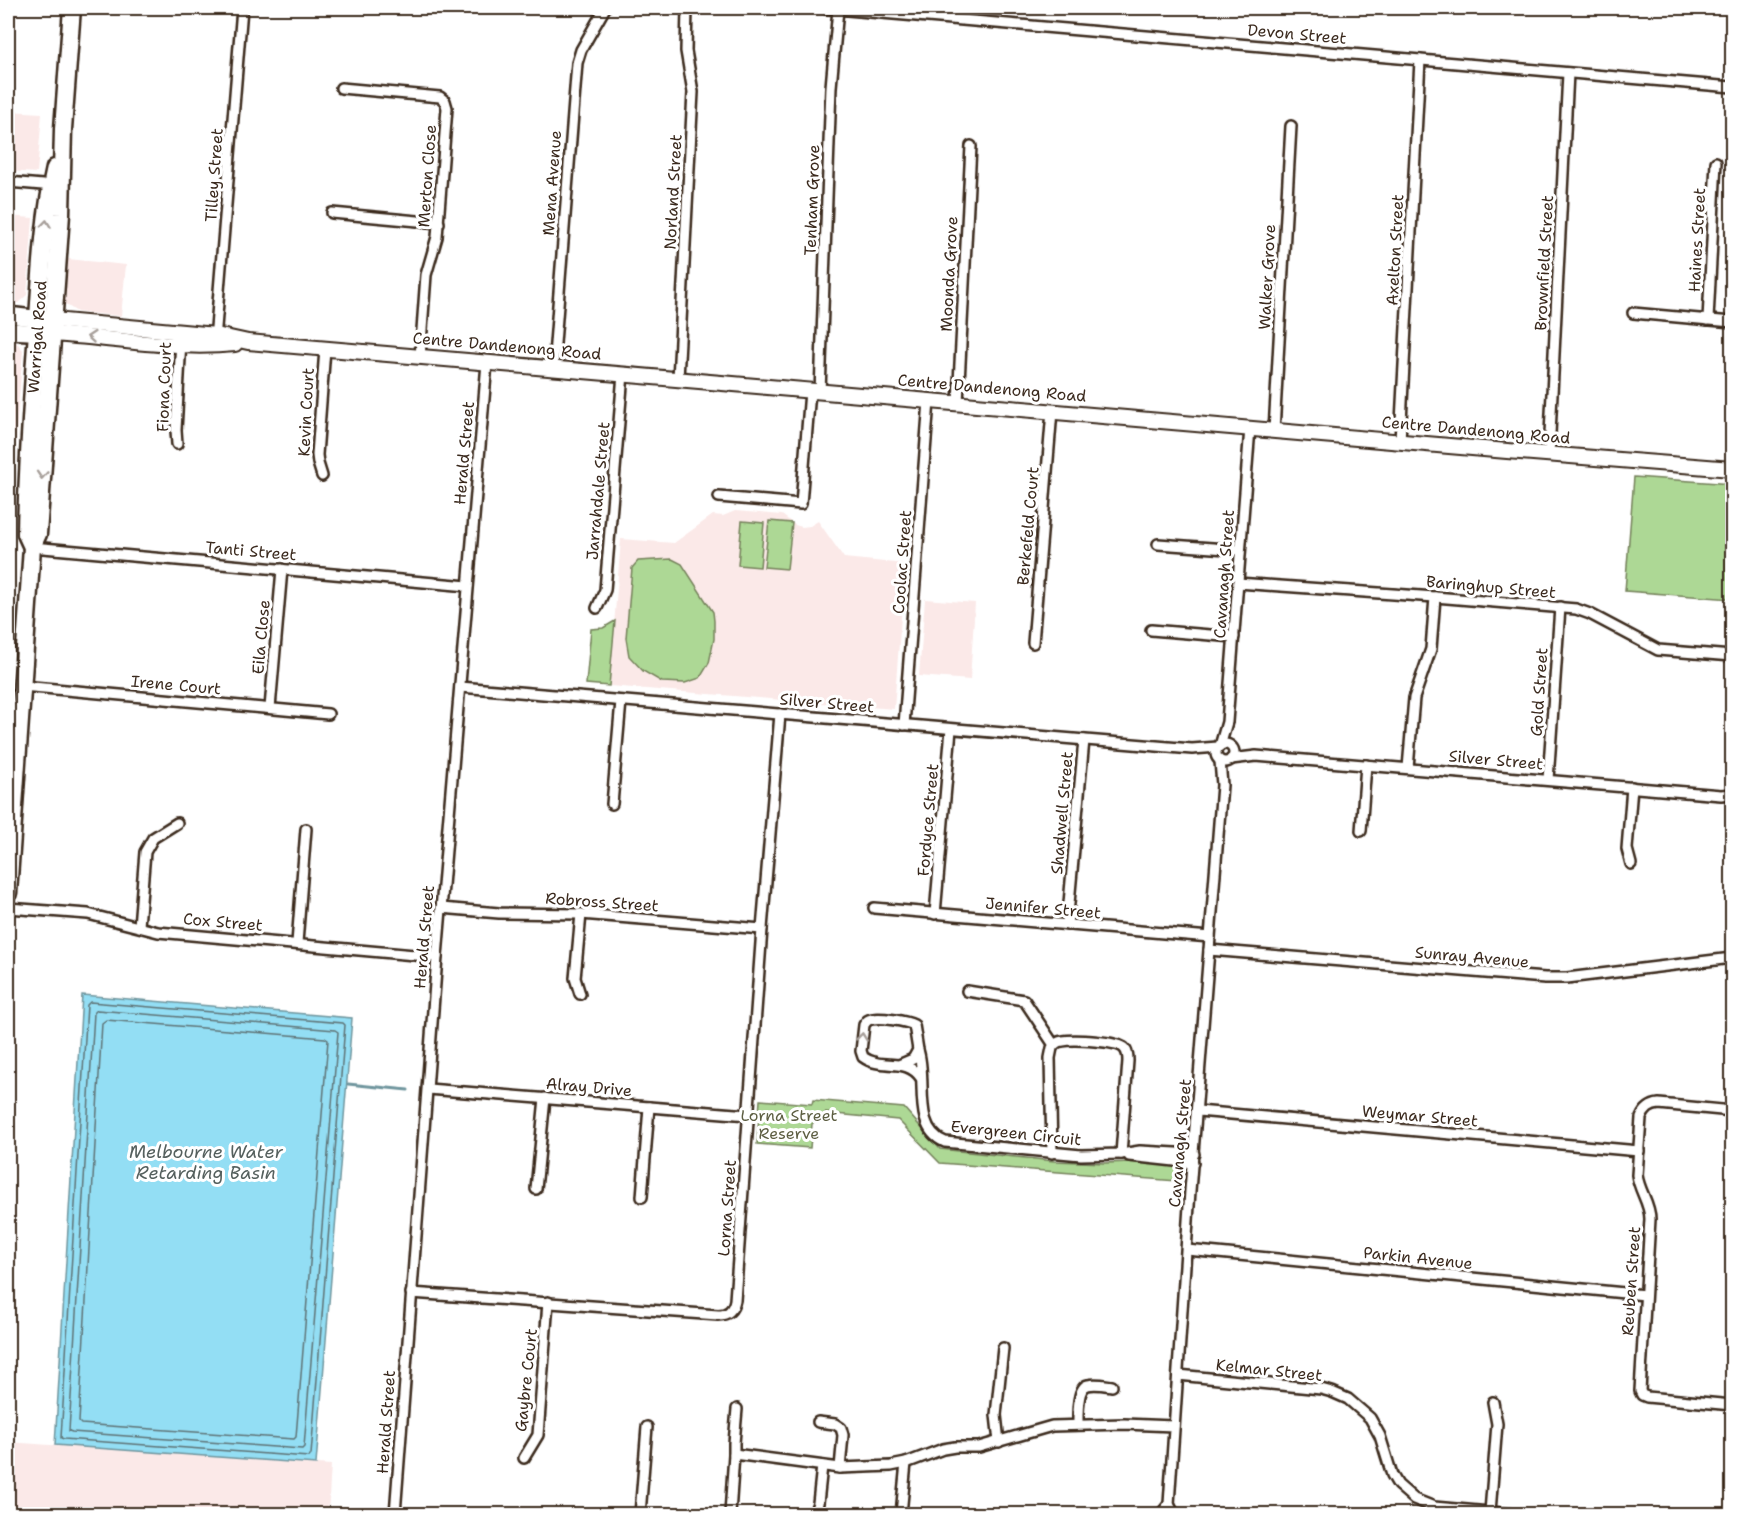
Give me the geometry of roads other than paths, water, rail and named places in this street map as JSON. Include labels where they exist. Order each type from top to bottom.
[{"type":"highway","name":"Warrigal Road","points":[[8,893],[11,789],[22,686],[32,547],[26,534],[30,421],[45,326],[72,8]]},
{"type":"main road","name":"Centre Dandenong Road","points":[[8,315],[45,326],[1732,469]]},
{"type":"main road","name":"Centre Dandenong Road","points":[[8,331],[45,326]]},
{"type":"street","name":"Tilley Street","points":[[215,340],[242,8]]},
{"type":"street","name":"Mena Avenue","points":[[553,369],[577,63],[581,50],[605,8]]},
{"type":"street","name":"Norland Street","points":[[678,379],[693,92],[686,51],[687,8]]},
{"type":"street","name":"Devon Street","points":[[824,8],[1732,87]]},
{"type":"street","name":"Tenham Grove","points":[[719,497],[801,504],[815,391],[831,87],[838,9]]},
{"type":"street","name":"Axelton Street","points":[[1400,441],[1420,60]]},
{"type":"street","name":"Brownfield Street","points":[[1549,454],[1568,73]]},
{"type":"street","name":"Merton Close","points":[[341,88],[440,97],[445,101],[447,108],[439,223],[426,280],[420,357]]},
{"type":"street","name":"Walker Grove","points":[[1274,431],[1291,126]]},
{"type":"street","name":"Moonda Grove","points":[[957,403],[971,146]]},
{"type":"street","name":"Haines Street","points":[[1708,320],[1716,162]]},
{"type":"street","points":[[8,182],[56,186]]},
{"type":"street","points":[[332,213],[439,223]]},
{"type":"street","points":[[1633,314],[1732,322]]},
{"type":"street","name":"Fiona Court","points":[[177,444],[181,338]]},
{"type":"street","name":"Kevin Court","points":[[322,476],[317,455],[325,349]]},
{"type":"street","name":"Herald Street","points":[[395,1515],[437,957],[487,363]]},
{"type":"street","name":"Jarrahdale Street","points":[[597,608],[605,590],[623,374]]},
{"type":"street","name":"Coolac Street","points":[[904,725],[929,401]]},
{"type":"street","name":"Berkefeld Court","points":[[1033,643],[1052,411]]},
{"type":"street","name":"Cavanagh Street","points":[[1161,1515],[1168,1504],[1210,937],[1222,785],[1227,756],[1227,722],[1250,428]]},
{"type":"street","points":[[1158,544],[1240,550]]},
{"type":"street","name":"Tanti Street","points":[[32,547],[468,586]]},
{"type":"street","name":"Eila Close","points":[[270,708],[282,569]]},
{"type":"street","name":"Baringhup Street","points":[[1238,583],[1560,607],[1582,611],[1658,650],[1732,656]]},
{"type":"street","points":[[1408,768],[1414,698],[1431,649],[1435,597]]},
{"type":"street","name":"Gold Street","points":[[1548,780],[1560,607]]},
{"type":"street","points":[[1151,630],[1234,637]]},
{"type":"street","name":"Irene Court","points":[[22,686],[328,714]]},
{"type":"street","name":"Silver Street","points":[[460,687],[1084,740],[1192,750],[1227,756],[1256,756],[1632,788],[1732,794]]},
{"type":"street","points":[[612,804],[621,701]]},
{"type":"street","name":"Lorna Street","points":[[411,1293],[718,1315],[730,1311],[735,1300],[780,714]]},
{"type":"street","name":"Cavanagh Street","points":[[1227,722],[1216,752],[1227,756]]},
{"type":"street","name":"Fordyce Street","points":[[935,914],[951,729]]},
{"type":"street","name":"Shadwell Street","points":[[1067,924],[1084,740]]},
{"type":"street","name":"Silver Street","points":[[1192,750],[1224,744],[1227,756]]},
{"type":"street","points":[[1361,831],[1366,765]]},
{"type":"street","points":[[1631,864],[1627,849],[1632,788]]},
{"type":"street","points":[[139,926],[146,852],[153,838],[177,823]]},
{"type":"street","points":[[297,943],[306,830]]},
{"type":"street","name":"Cox Street","points":[[8,908],[88,914],[158,932],[437,957]]},
{"type":"street","name":"Robross Street","points":[[441,908],[499,913],[581,914],[762,929]]},
{"type":"street","name":"Jennifer Street","points":[[873,908],[1210,937]]},
{"type":"street","points":[[580,994],[575,978],[581,914]]},
{"type":"street","name":"Sunray Avenue","points":[[1209,950],[1545,978],[1566,978],[1732,958]]},
{"type":"street","points":[[967,992],[1024,1000],[1054,1045]]},
{"type":"street","name":"Evergreen Circuit","points":[[921,1078],[914,1069],[875,1063],[863,1057],[861,1051],[866,1022],[874,1018],[912,1024],[915,1027],[927,1125],[931,1134],[940,1140],[1052,1153],[1194,1158]]},
{"type":"street","points":[[1052,1153],[1050,1058],[1054,1045],[1068,1040],[1114,1044],[1123,1047],[1126,1051],[1128,1061],[1121,1154]]},
{"type":"street","points":[[899,1065],[913,1059],[918,1050]]},
{"type":"street","name":"Alray Drive","points":[[428,1089],[748,1115]]},
{"type":"street","points":[[536,1189],[545,1098]]},
{"type":"street","name":"Reuben Street","points":[[1732,1111],[1659,1104],[1645,1110],[1641,1118],[1637,1178],[1649,1207],[1650,1219],[1639,1386],[1641,1393],[1647,1397],[1732,1405]]},
{"type":"street","points":[[642,1197],[649,1107]]},
{"type":"street","name":"Weymar Street","points":[[1198,1111],[1639,1151]]},
{"type":"street","name":"Parkin Avenue","points":[[1187,1250],[1645,1295]]},
{"type":"street","name":"Gaybre Court","points":[[524,1458],[538,1436],[548,1302]]},
{"type":"street","points":[[999,1442],[996,1415],[1003,1348]]},
{"type":"street","name":"Kelmar Street","points":[[1178,1375],[1321,1389],[1341,1395],[1362,1410],[1374,1425],[1380,1436],[1392,1475],[1406,1493],[1434,1507],[1512,1515]]},
{"type":"street","points":[[1078,1424],[1080,1393],[1083,1387],[1089,1384],[1112,1386]]},
{"type":"street","points":[[1490,1512],[1497,1424],[1493,1402]]},
{"type":"street","points":[[730,1515],[737,1409]]},
{"type":"street","points":[[818,1422],[835,1424],[841,1428],[843,1435],[840,1468]]},
{"type":"street","points":[[734,1454],[840,1468],[891,1466],[906,1463],[943,1449],[979,1447],[1052,1426],[1078,1424],[1174,1426]]},
{"type":"street","points":[[640,1515],[647,1427]]},
{"type":"street","points":[[901,1515],[906,1463]]},
{"type":"street","points":[[814,1515],[818,1503],[822,1466]]},
{"type":"street","points":[[1168,1504],[1174,1515]]},
{"type":"water","name":"Melbourne Water Retarding Basin","points":[[82,995],[352,1018],[316,1464],[55,1445]]},
{"type":"waterway","points":[[348,1084],[408,1090]]},
{"type":"park label","name":"Lorna Street Reserve","points":[[789,1124]]}]
